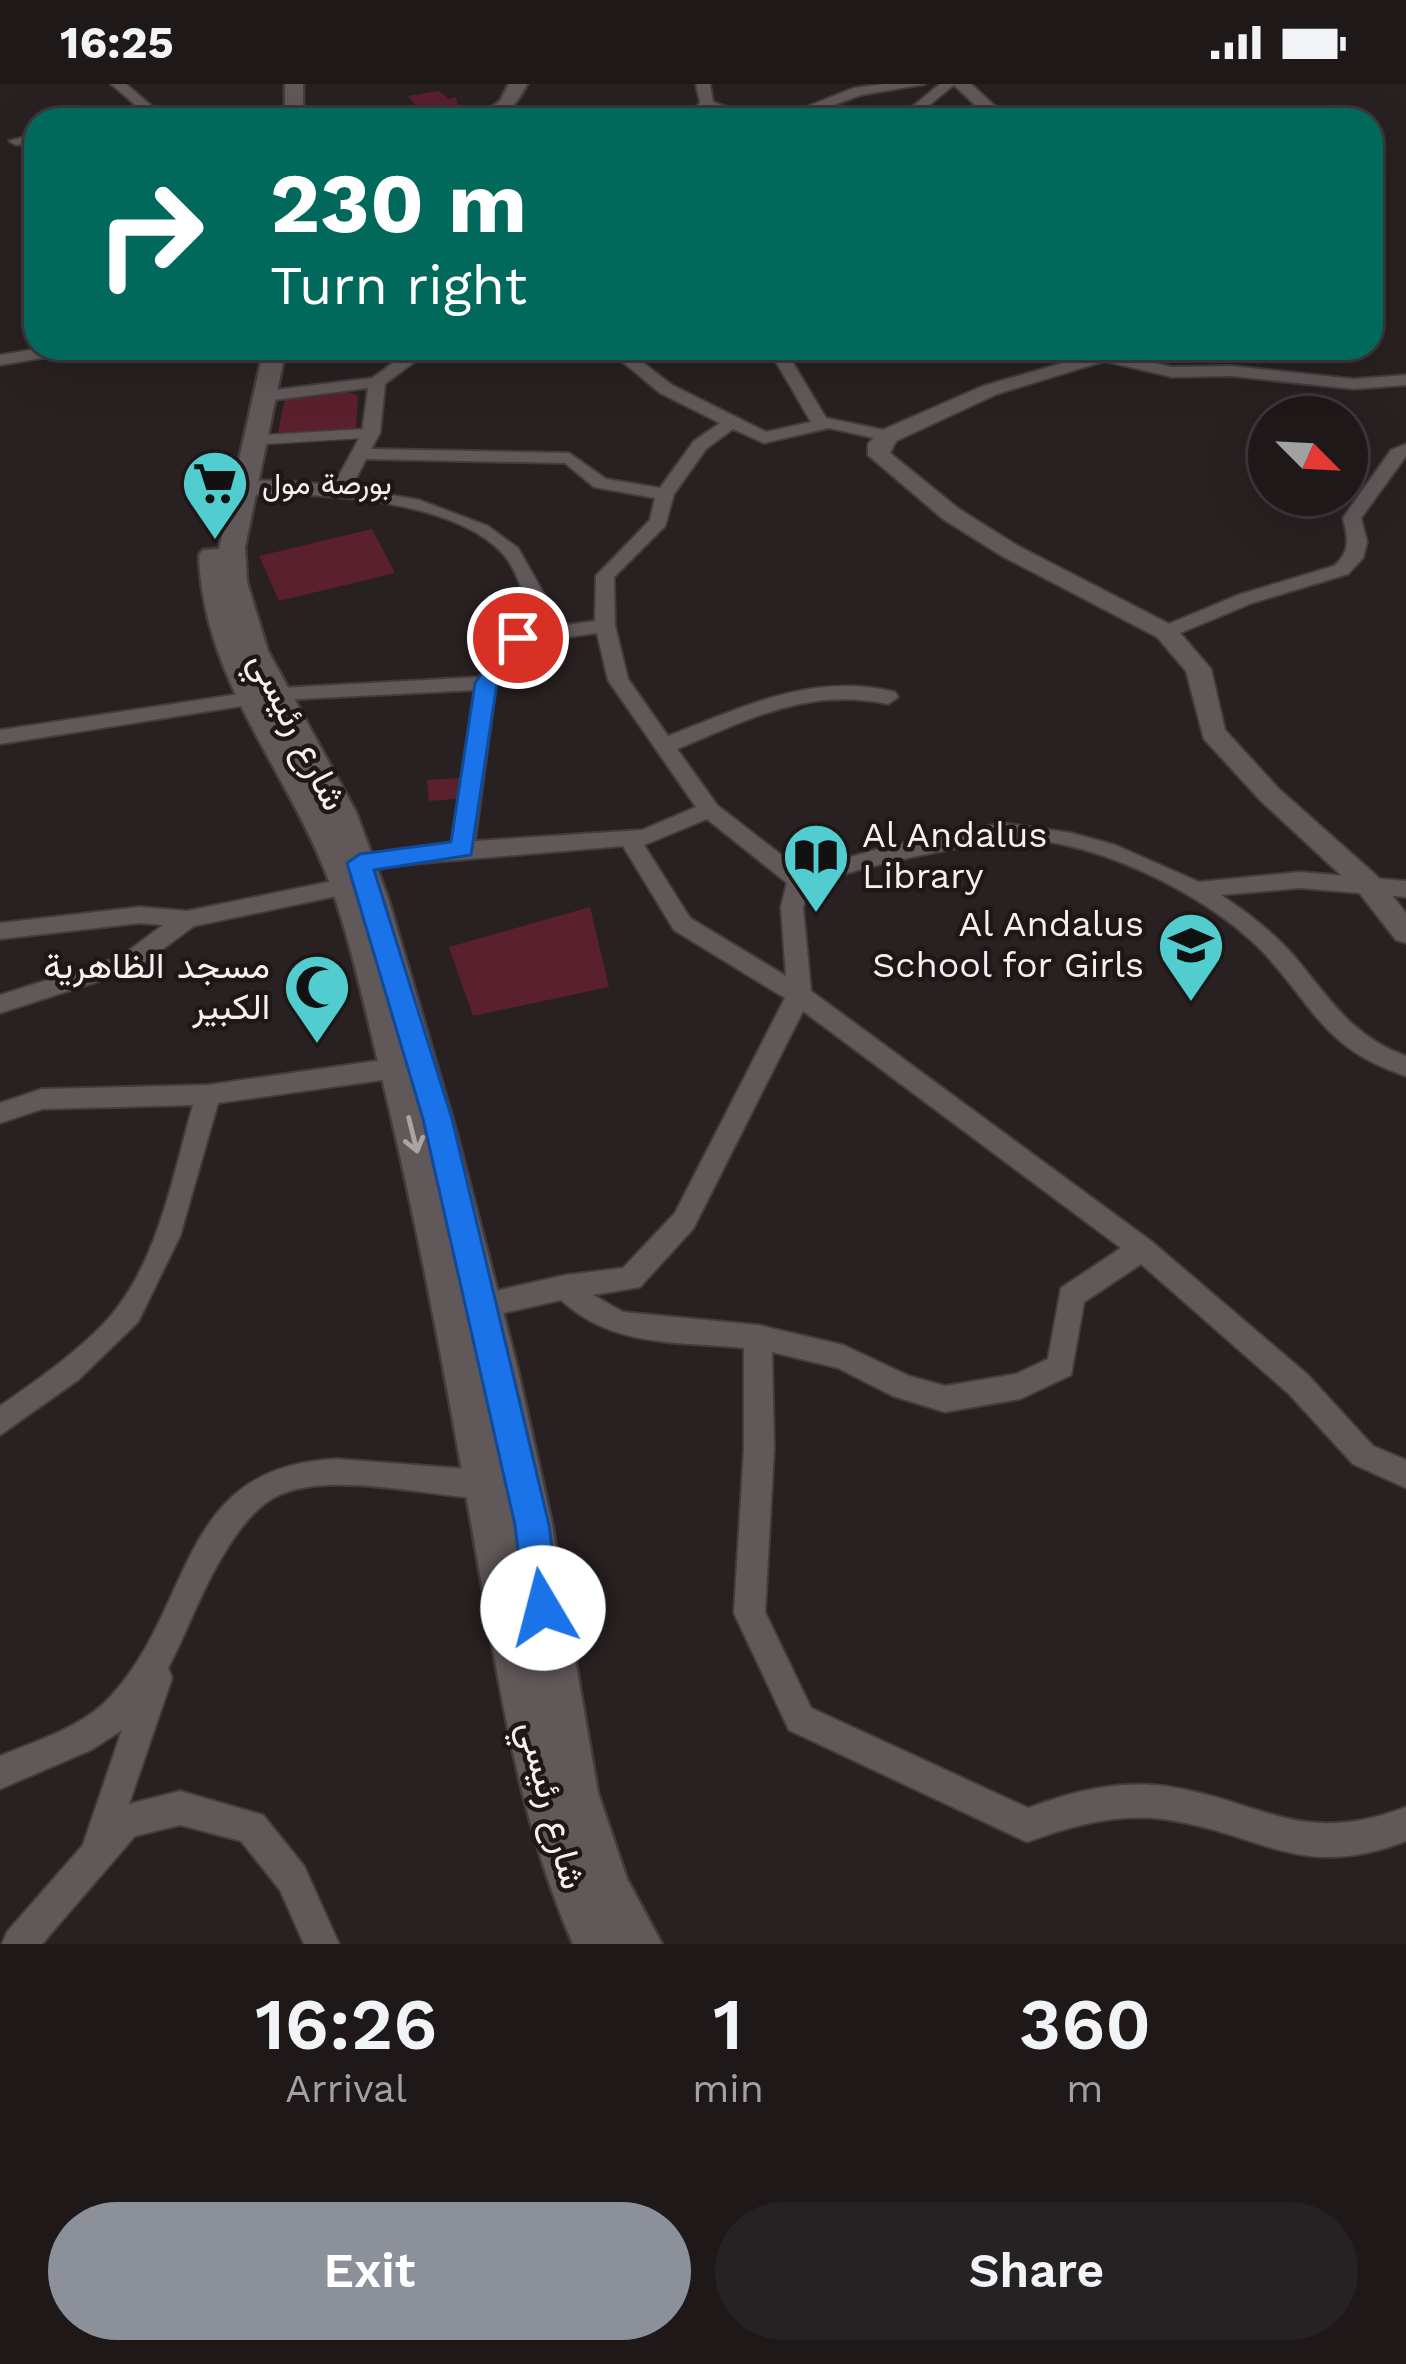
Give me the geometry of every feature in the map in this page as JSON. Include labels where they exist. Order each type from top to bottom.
[{"type":"main road","name":"شارع رئيسي","points":[[253,360],[235,489],[230,579],[260,658],[265,696],[341,812],[351,875],[423,1173],[532,1525],[560,1733],[578,1811],[605,1884],[638,1944]]},
{"type":"main road","name":"شارع رئيسي","points":[[235,489],[256,440],[272,360]]},
{"type":"main road","name":"شارع رئيسي","points":[[351,875],[438,1119],[465,1310],[482,1486],[542,1794],[570,1883],[597,1944]]},
{"type":"street","points":[[118,84],[146,108]]},
{"type":"street","points":[[703,84],[707,104]]},
{"type":"street","points":[[814,108],[859,92],[918,84]]},
{"type":"street","points":[[918,108],[949,84]]},
{"type":"street","points":[[961,84],[988,108]]},
{"type":"street","points":[[702,108],[707,104]]},
{"type":"street","points":[[707,104],[719,108]]},
{"type":"street","points":[[16,141],[24,140]]},
{"type":"street","points":[[266,396],[376,382],[407,360]]},
{"type":"street","points":[[629,360],[666,389],[764,439],[821,424],[888,436]]},
{"type":"street","points":[[639,360],[640,369]]},
{"type":"street","points":[[783,360],[821,424]]},
{"type":"street","points":[[1095,360],[990,390],[888,436],[880,444],[879,455],[951,514],[1010,551],[1166,632],[1198,669],[1213,733],[1270,795],[1367,883],[1406,933]]},
{"type":"street","points":[[1119,360],[1172,372],[1231,371],[1354,384],[1406,380]]},
{"type":"street","points":[[340,490],[370,433],[376,382]]},
{"type":"street","points":[[734,421],[700,445],[665,494],[659,522],[605,576],[605,626],[618,680],[709,810],[799,880]]},
{"type":"street","points":[[1166,632],[1245,599],[1341,570],[1354,558],[1358,542],[1352,518],[1397,454],[1406,449]]},
{"type":"street","points":[[362,454],[569,458],[600,483],[665,494]]},
{"type":"street","points":[[235,489],[340,490],[459,519],[509,549],[535,596],[518,638],[486,683],[463,849]]},
{"type":"street","points":[[518,638],[605,626]]},
{"type":"street","points":[[0,737],[265,696],[486,683]]},
{"type":"street","points":[[664,746],[827,687],[858,687],[888,697]]},
{"type":"street","points":[[0,932],[140,915],[187,919],[463,849],[645,837],[709,810]]},
{"type":"street","points":[[799,880],[866,856],[998,831],[1072,840],[1231,909],[1270,946],[1339,1033],[1367,1055],[1406,1066]]},
{"type":"street","points":[[629,838],[682,924],[799,994],[1142,1249],[1298,1384],[1363,1455],[1406,1474]]},
{"type":"street","points":[[1194,891],[1271,878],[1336,877],[1406,890]]},
{"type":"street","points":[[465,1310],[566,1287],[630,1279],[684,1221],[799,994],[792,907],[799,880]]},
{"type":"street","points":[[0,1004],[128,962],[187,919]]},
{"type":"street","points":[[0,1113],[42,1099],[208,1095],[396,1068]]},
{"type":"street","points":[[0,1422],[39,1395],[127,1317],[174,1218],[208,1095]]},
{"type":"street","points":[[566,1287],[592,1311],[620,1324],[758,1337],[843,1357],[903,1387],[945,1399],[1019,1386],[1061,1366],[1071,1295],[1142,1249]]},
{"type":"street","points":[[758,1337],[759,1449],[749,1613],[800,1719],[1028,1825],[1074,1807],[1162,1803],[1299,1840],[1361,1844],[1406,1824]]},
{"type":"street","points":[[0,1773],[90,1731],[123,1708],[233,1512],[268,1484],[330,1474],[482,1486],[522,1484]]},
{"type":"street","points":[[96,1852],[128,1747],[185,1604]]},
{"type":"street","points":[[19,1944],[32,1935],[125,1822],[180,1808],[250,1827],[292,1878],[322,1944]]},
{"type":"lane","points":[[256,440],[370,433]]},
{"type":"building","points":[[439,91],[449,99],[456,97],[459,108],[418,108],[408,96]]},
{"type":"building","points":[[349,392],[358,396],[356,432],[277,438],[285,398]]},
{"type":"building","points":[[372,529],[395,573],[279,601],[259,556]]},
{"type":"building","points":[[473,777],[469,798],[429,801],[427,780]]},
{"type":"building","points":[[590,907],[609,987],[473,1016],[449,947]]},
{"type":"place","name":"بورصة مول","points":[[215,542]]},
{"type":"place","name":"Al Andalus Library","points":[[816,915]]},
{"type":"place","name":"Al Andalus School for Girls","points":[[1191,1004]]},
{"type":"place","name":"مسجد الظاهرية الكبير","points":[[317,1046]]},
{"type":"route","points":[[518,638],[486,683],[463,849],[360,863],[438,1119],[532,1525],[543,1608]]}]
